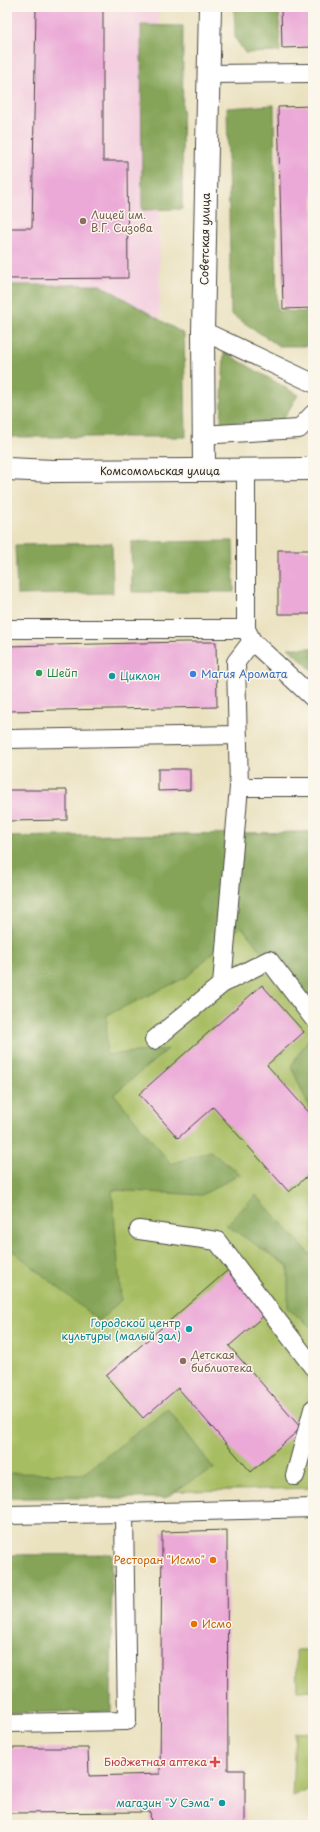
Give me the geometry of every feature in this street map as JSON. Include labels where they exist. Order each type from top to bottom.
[{"type":"street","name":"Советская улица","points":[[204,470],[202,436],[202,331],[210,7]]},
{"type":"street","name":"Комсомольская улица","points":[[7,470],[313,469]]},
{"type":"lane","points":[[208,74],[313,73]]},
{"type":"lane","points":[[202,331],[313,383]]},
{"type":"lane","points":[[202,436],[299,429],[313,414]]},
{"type":"lane","points":[[222,984],[239,787],[236,662],[249,635],[246,470]]},
{"type":"lane","points":[[7,629],[249,635],[313,698]]},
{"type":"lane","points":[[7,739],[238,735]]},
{"type":"lane","points":[[239,787],[313,787]]},
{"type":"lane","points":[[154,1040],[222,984],[269,960],[313,1018]]},
{"type":"lane","points":[[138,1230],[217,1241],[313,1367]]},
{"type":"lane","points":[[294,1476],[313,1409]]},
{"type":"lane","points":[[7,1516],[313,1508]]},
{"type":"lane","points":[[7,1723],[127,1721],[124,1513]]},
{"type":"shaded area","name":"Лицей им. В.Г. Сизова","points":[[7,7],[159,7],[160,435],[7,436]]},
{"type":"green space","points":[[234,7],[279,7],[280,52],[245,53],[235,38]]},
{"type":"green space","points":[[141,25],[183,26],[182,209],[142,210]]},
{"type":"green space","points":[[274,105],[277,311],[313,312],[313,346],[279,346],[231,314],[227,108]]},
{"type":"green space","points":[[7,285],[101,285],[184,334],[186,437],[7,437]]},
{"type":"green space","points":[[224,352],[298,395],[282,421],[221,423]]},
{"type":"green space","points":[[233,541],[234,592],[132,592],[131,542]]},
{"type":"green space","points":[[112,543],[113,593],[17,595],[15,545]]},
{"type":"green space","points":[[288,648],[313,648],[313,671]]},
{"type":"green space","points":[[313,832],[313,1488],[7,1496],[7,837]]},
{"type":"green space","points":[[313,832],[313,1018],[241,926],[187,977],[107,1015],[106,1055],[168,1049],[114,1094],[171,1164],[210,1151],[240,1174],[202,1195],[112,1190],[121,1300],[99,1321],[7,1246],[7,837]]},
{"type":"green space","points":[[313,1032],[313,1116],[291,1066]]},
{"type":"green space","points":[[256,1195],[313,1258],[313,1328],[288,1309],[288,1266],[226,1225]]},
{"type":"green space","points":[[168,1409],[214,1469],[191,1481],[165,1498],[7,1498],[7,1473],[83,1474]]},
{"type":"green space","points":[[112,1554],[111,1711],[7,1713],[7,1555]]},
{"type":"green space","points":[[296,1650],[313,1650],[313,1690],[297,1691]]},
{"type":"green space","points":[[313,1732],[313,1787],[292,1796],[295,1733]]},
{"type":"building","points":[[36,7],[103,8],[103,161],[127,161],[128,278],[7,279],[7,228],[32,228]]},
{"type":"building","points":[[281,7],[313,7],[313,47],[282,48]]},
{"type":"building","points":[[313,106],[313,308],[283,309],[278,107]]},
{"type":"building","points":[[278,550],[313,550],[313,614],[278,614]]},
{"type":"building","name":"Циклон","points":[[216,642],[217,707],[7,711],[7,646]]},
{"type":"building","points":[[158,769],[190,769],[190,790],[158,791]]},
{"type":"building","points":[[7,790],[67,790],[67,820],[7,821]]},
{"type":"building","points":[[262,985],[304,1032],[267,1065],[313,1117],[313,1171],[289,1192],[213,1107],[178,1138],[139,1094]]},
{"type":"building","name":"Детская библиотека","points":[[228,1270],[266,1314],[229,1346],[301,1428],[251,1472],[178,1388],[143,1418],[106,1376]]},
{"type":"building","points":[[227,1530],[228,1770],[245,1770],[245,1825],[151,1825],[150,1812],[7,1813],[7,1748],[88,1748],[89,1776],[160,1774],[162,1532]]},
{"type":"place","name":"Лицей им. В.Г. Сизова","points":[[83,221]]},
{"type":"place","name":"Шейп","points":[[39,673]]},
{"type":"place","name":"Магия Аромата","points":[[193,674]]},
{"type":"place","name":"Циклон","points":[[112,676]]},
{"type":"place","name":"Городской центр культуры (малый зал)","points":[[189,1329]]},
{"type":"place","name":"Детская библиотека","points":[[183,1361]]},
{"type":"place","name":"Ресторан \"Исмо\"","points":[[213,1560]]},
{"type":"place","name":"Исмо","points":[[194,1624]]},
{"type":"place","name":"Бюджетная аптека","points":[[215,1762]]},
{"type":"place","name":"магазин \"У Сэма\"","points":[[222,1803]]}]
